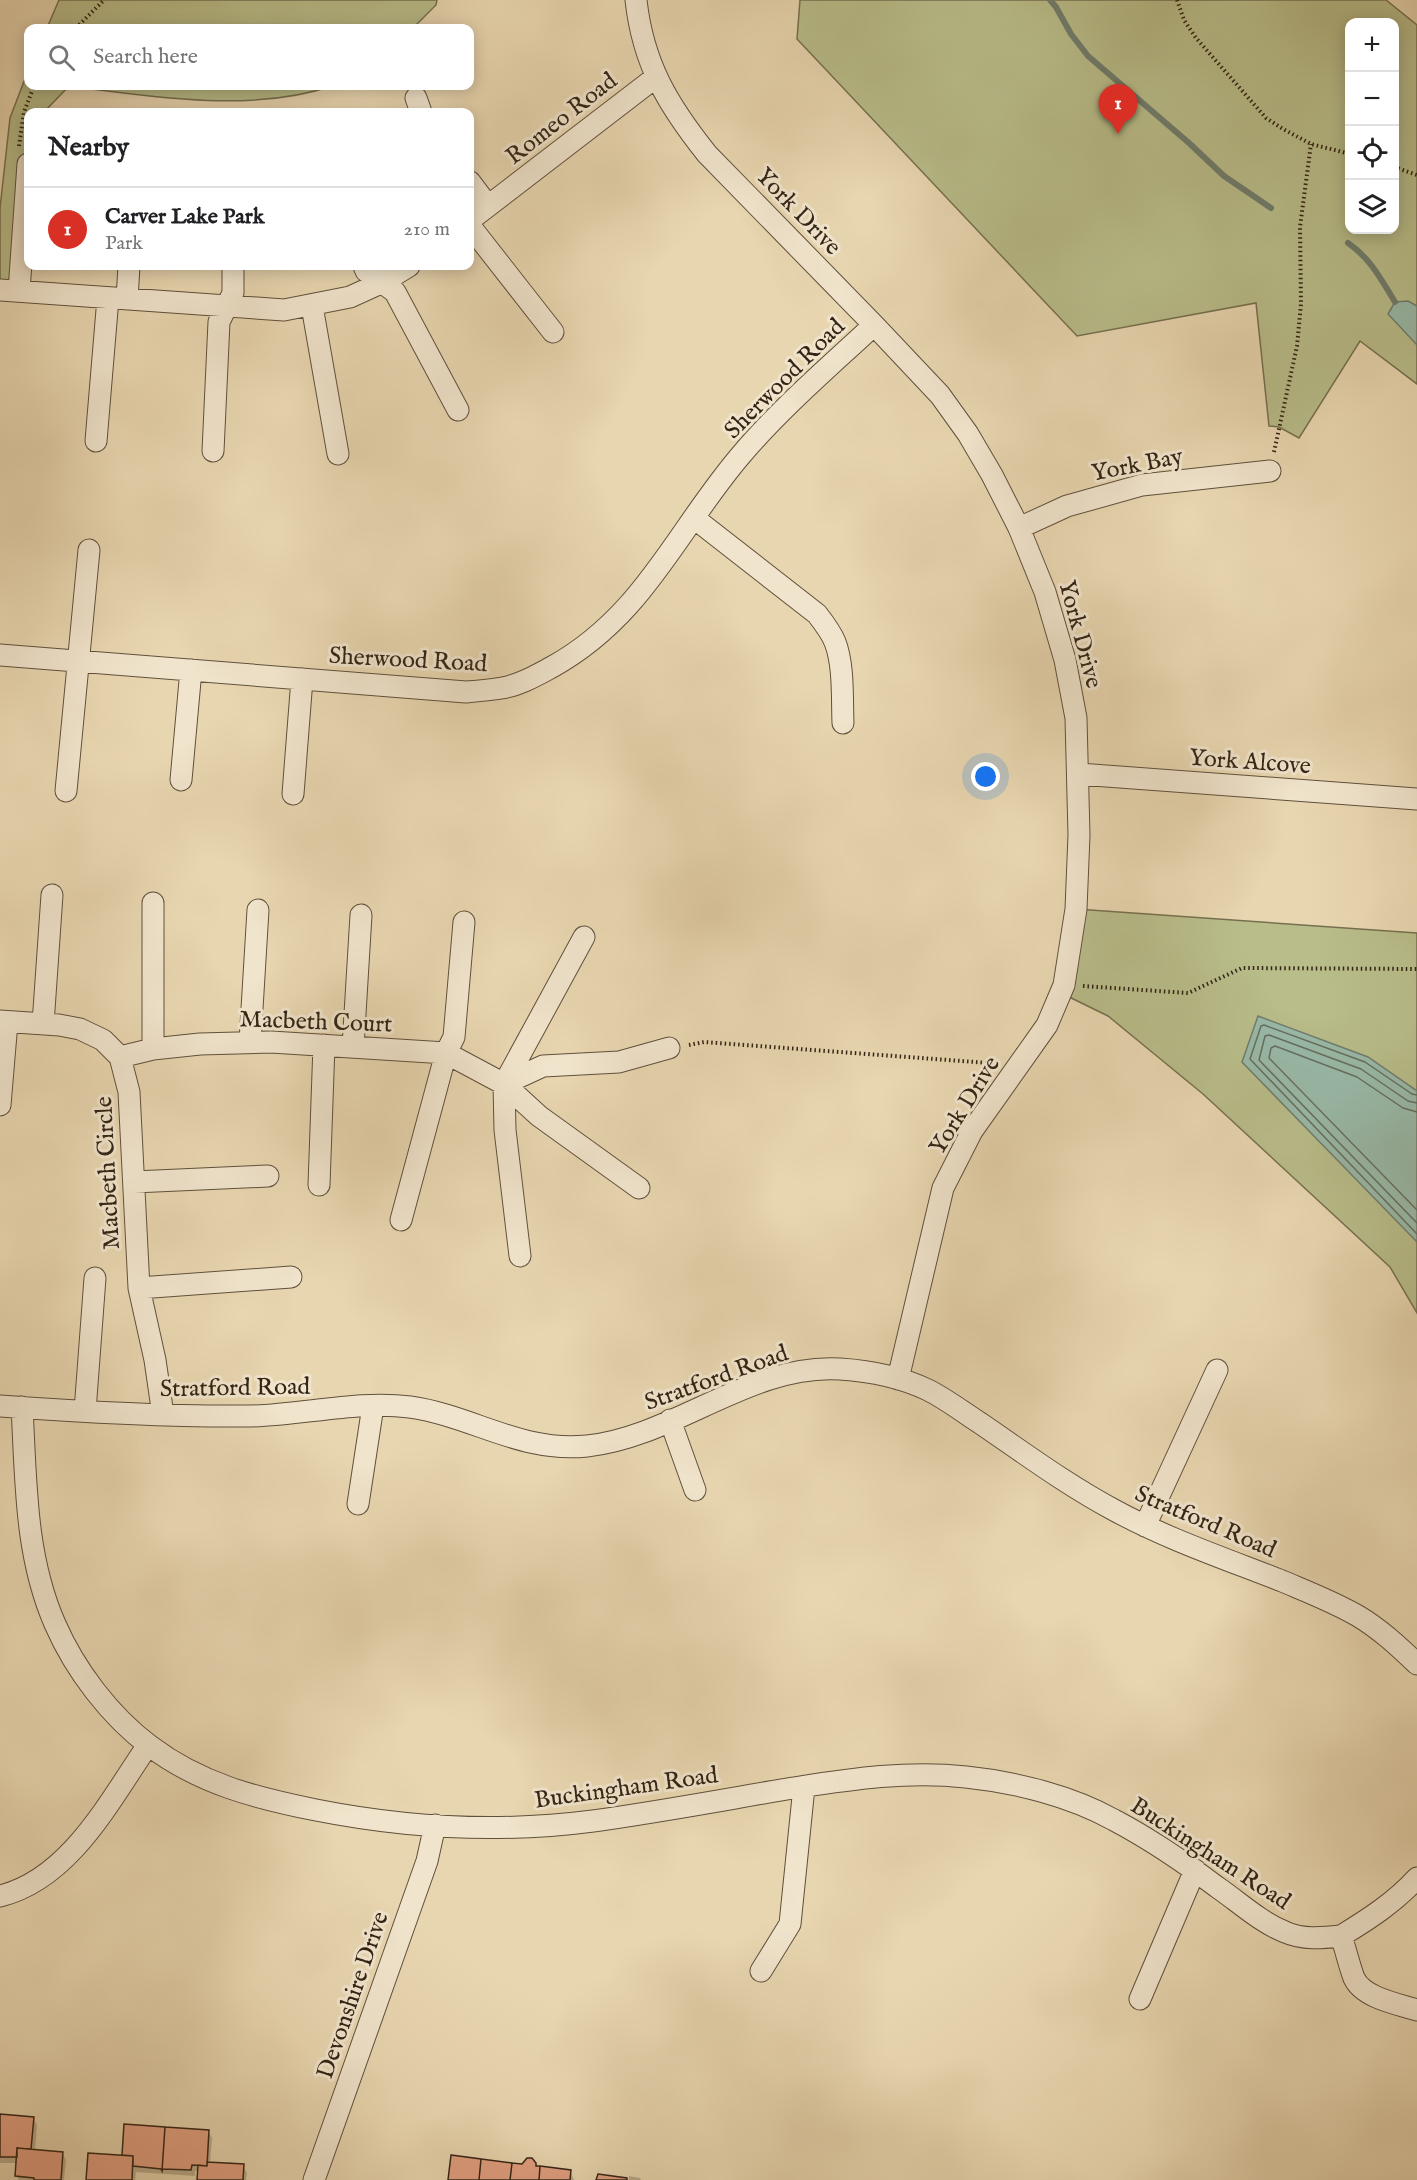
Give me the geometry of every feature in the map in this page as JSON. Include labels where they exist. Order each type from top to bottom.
[{"type":"street","name":"York Drive","points":[[636,0],[646,47],[656,77],[682,121],[707,154],[940,395],[968,434],[1019,528],[1046,592],[1065,660],[1076,718],[1079,835],[1076,909],[1064,985],[1047,1025],[972,1131],[943,1188],[898,1379]]},
{"type":"street","name":"Romeo Road","points":[[474,217],[656,77]]},
{"type":"street","points":[[474,187],[488,206]]},
{"type":"street","points":[[24,191],[9,290],[284,310],[350,297],[402,270]]},
{"type":"street","points":[[474,231],[553,332]]},
{"type":"street","points":[[96,441],[118,298],[128,270]]},
{"type":"street","points":[[213,451],[219,322],[233,292],[233,270]]},
{"type":"street","points":[[366,270],[395,292],[458,410]]},
{"type":"street","points":[[312,306],[338,454]]},
{"type":"street","name":"Sherwood Road","points":[[0,655],[466,692],[503,688],[535,676],[567,659],[597,637],[626,610],[650,581],[740,456],[874,325]]},
{"type":"street","name":"York Bay","points":[[1019,528],[1067,506],[1142,485],[1270,471]]},
{"type":"street","points":[[694,518],[817,614],[829,630],[836,643],[842,684],[843,723]]},
{"type":"street","points":[[66,791],[89,550]]},
{"type":"street","points":[[181,780],[191,670]]},
{"type":"street","points":[[293,794],[302,679]]},
{"type":"street","name":"York Alcove","points":[[1079,774],[1417,799]]},
{"type":"street","points":[[43,1024],[52,895]]},
{"type":"street","points":[[153,903],[153,1049]]},
{"type":"street","points":[[250,1042],[258,910]]},
{"type":"street","points":[[353,1047],[361,915]]},
{"type":"street","points":[[401,1220],[446,1053],[454,1037],[464,922]]},
{"type":"street","points":[[520,1256],[505,1131],[504,1083],[584,937]]},
{"type":"street","points":[[0,1105],[4,1022],[80,1029],[103,1040],[120,1057]]},
{"type":"street","name":"Macbeth Court","points":[[120,1057],[153,1049],[250,1042],[446,1053],[504,1083],[539,1116],[639,1188]]},
{"type":"street","points":[[319,1185],[324,1045]]},
{"type":"street","points":[[504,1083],[543,1066],[619,1062],[669,1048]]},
{"type":"street","name":"Macbeth Circle","points":[[120,1057],[129,1092],[139,1288],[155,1360],[163,1415]]},
{"type":"street","points":[[134,1182],[268,1176]]},
{"type":"street","points":[[139,1288],[291,1277]]},
{"type":"street","points":[[85,1411],[95,1278]]},
{"type":"street","name":"Stratford Road","points":[[0,1406],[163,1415],[264,1416],[372,1406],[410,1407],[522,1441],[555,1448],[617,1441],[763,1382],[803,1371],[837,1369],[869,1372],[898,1379],[930,1391],[1074,1486],[1145,1526],[1319,1596],[1359,1617],[1397,1645],[1417,1664]]},
{"type":"street","points":[[1145,1526],[1217,1370]]},
{"type":"street","points":[[358,1504],[372,1406]]},
{"type":"street","name":"Buckingham Road","points":[[22,1407],[27,1516],[42,1591],[55,1626],[74,1660],[100,1696],[148,1745],[195,1774],[230,1790],[271,1801],[392,1823],[497,1828],[581,1822],[850,1779],[927,1774],[969,1777],[1060,1798],[1109,1817],[1151,1841],[1265,1921],[1286,1933],[1312,1938],[1341,1936]]},
{"type":"street","points":[[670,1420],[695,1490]]},
{"type":"street","points":[[0,1896],[35,1881],[61,1862],[84,1838],[148,1745]]},
{"type":"street","points":[[761,1971],[790,1924],[804,1786]]},
{"type":"street","name":"Devonshire Drive","points":[[314,2180],[427,1861],[435,1826]]},
{"type":"street","points":[[1140,1999],[1195,1870]]},
{"type":"street","points":[[1417,1878],[1374,1917],[1341,1936],[1355,1980],[1367,1991],[1385,2000],[1417,2010]]},
{"type":"path","points":[[80,24],[104,0]]},
{"type":"path","points":[[1177,0],[1184,20],[1196,38],[1266,118],[1311,144],[1345,153]]},
{"type":"path","points":[[1270,471],[1297,346],[1300,304],[1300,227],[1311,144]]},
{"type":"path","points":[[1399,168],[1417,175]]},
{"type":"path","points":[[1064,985],[1188,993],[1242,968],[1417,969]]},
{"type":"path","points":[[669,1048],[704,1042],[977,1062],[989,1063],[1012,1074]]},
{"type":"green space","points":[[59,0],[437,0],[436,5],[417,24],[49,24]]},
{"type":"green space","points":[[800,0],[1386,0],[1417,25],[1417,384],[1360,341],[1299,438],[1279,427],[1269,426],[1256,303],[1077,336],[797,39]]},
{"type":"green space","points":[[24,81],[24,90],[65,90],[48,108],[24,108],[24,170],[12,290],[0,289],[0,208],[10,118]]},
{"type":"green space","points":[[101,90],[316,90],[269,99],[235,101]]},
{"type":"green space","points":[[1076,909],[1417,933],[1417,1313],[1390,1267],[1203,1094],[1108,1016],[1061,993]]},
{"type":"water","points":[[1408,301],[1417,306],[1417,345],[1388,314],[1395,302]]},
{"type":"water","points":[[1258,1016],[1368,1057],[1417,1091],[1417,1242],[1242,1062]]},
{"type":"building","points":[[0,2114],[34,2117],[31,2149],[17,2148],[17,2157],[0,2157]]},
{"type":"building","points":[[124,2124],[165,2127],[162,2171],[161,2169],[133,2166],[133,2156],[122,2155]]},
{"type":"building","points":[[165,2127],[209,2130],[207,2166],[192,2165],[191,2170],[163,2169],[162,2171]]},
{"type":"building","points":[[17,2148],[63,2152],[61,2180],[34,2180],[34,2178],[15,2176]]},
{"type":"building","points":[[88,2153],[133,2156],[132,2180],[86,2180]]},
{"type":"building","points":[[451,2155],[481,2159],[479,2180],[448,2180]]},
{"type":"building","points":[[527,2158],[532,2158],[536,2166],[540,2166],[539,2180],[510,2180],[512,2163],[522,2164]]},
{"type":"building","points":[[481,2159],[512,2163],[510,2180],[479,2180]]},
{"type":"building","points":[[207,2162],[244,2164],[243,2180],[197,2180],[198,2165],[207,2166]]},
{"type":"building","points":[[540,2166],[571,2170],[570,2180],[539,2180]]},
{"type":"building","points":[[598,2174],[627,2178],[627,2180],[596,2180]]},
{"type":"waterway","points":[[1050,0],[1088,56],[1224,176],[1271,208]]},
{"type":"waterway","points":[[1348,243],[1369,262],[1395,302]]},
{"type":"place","name":"Carver Lake Park","points":[[1118,134]]}]
